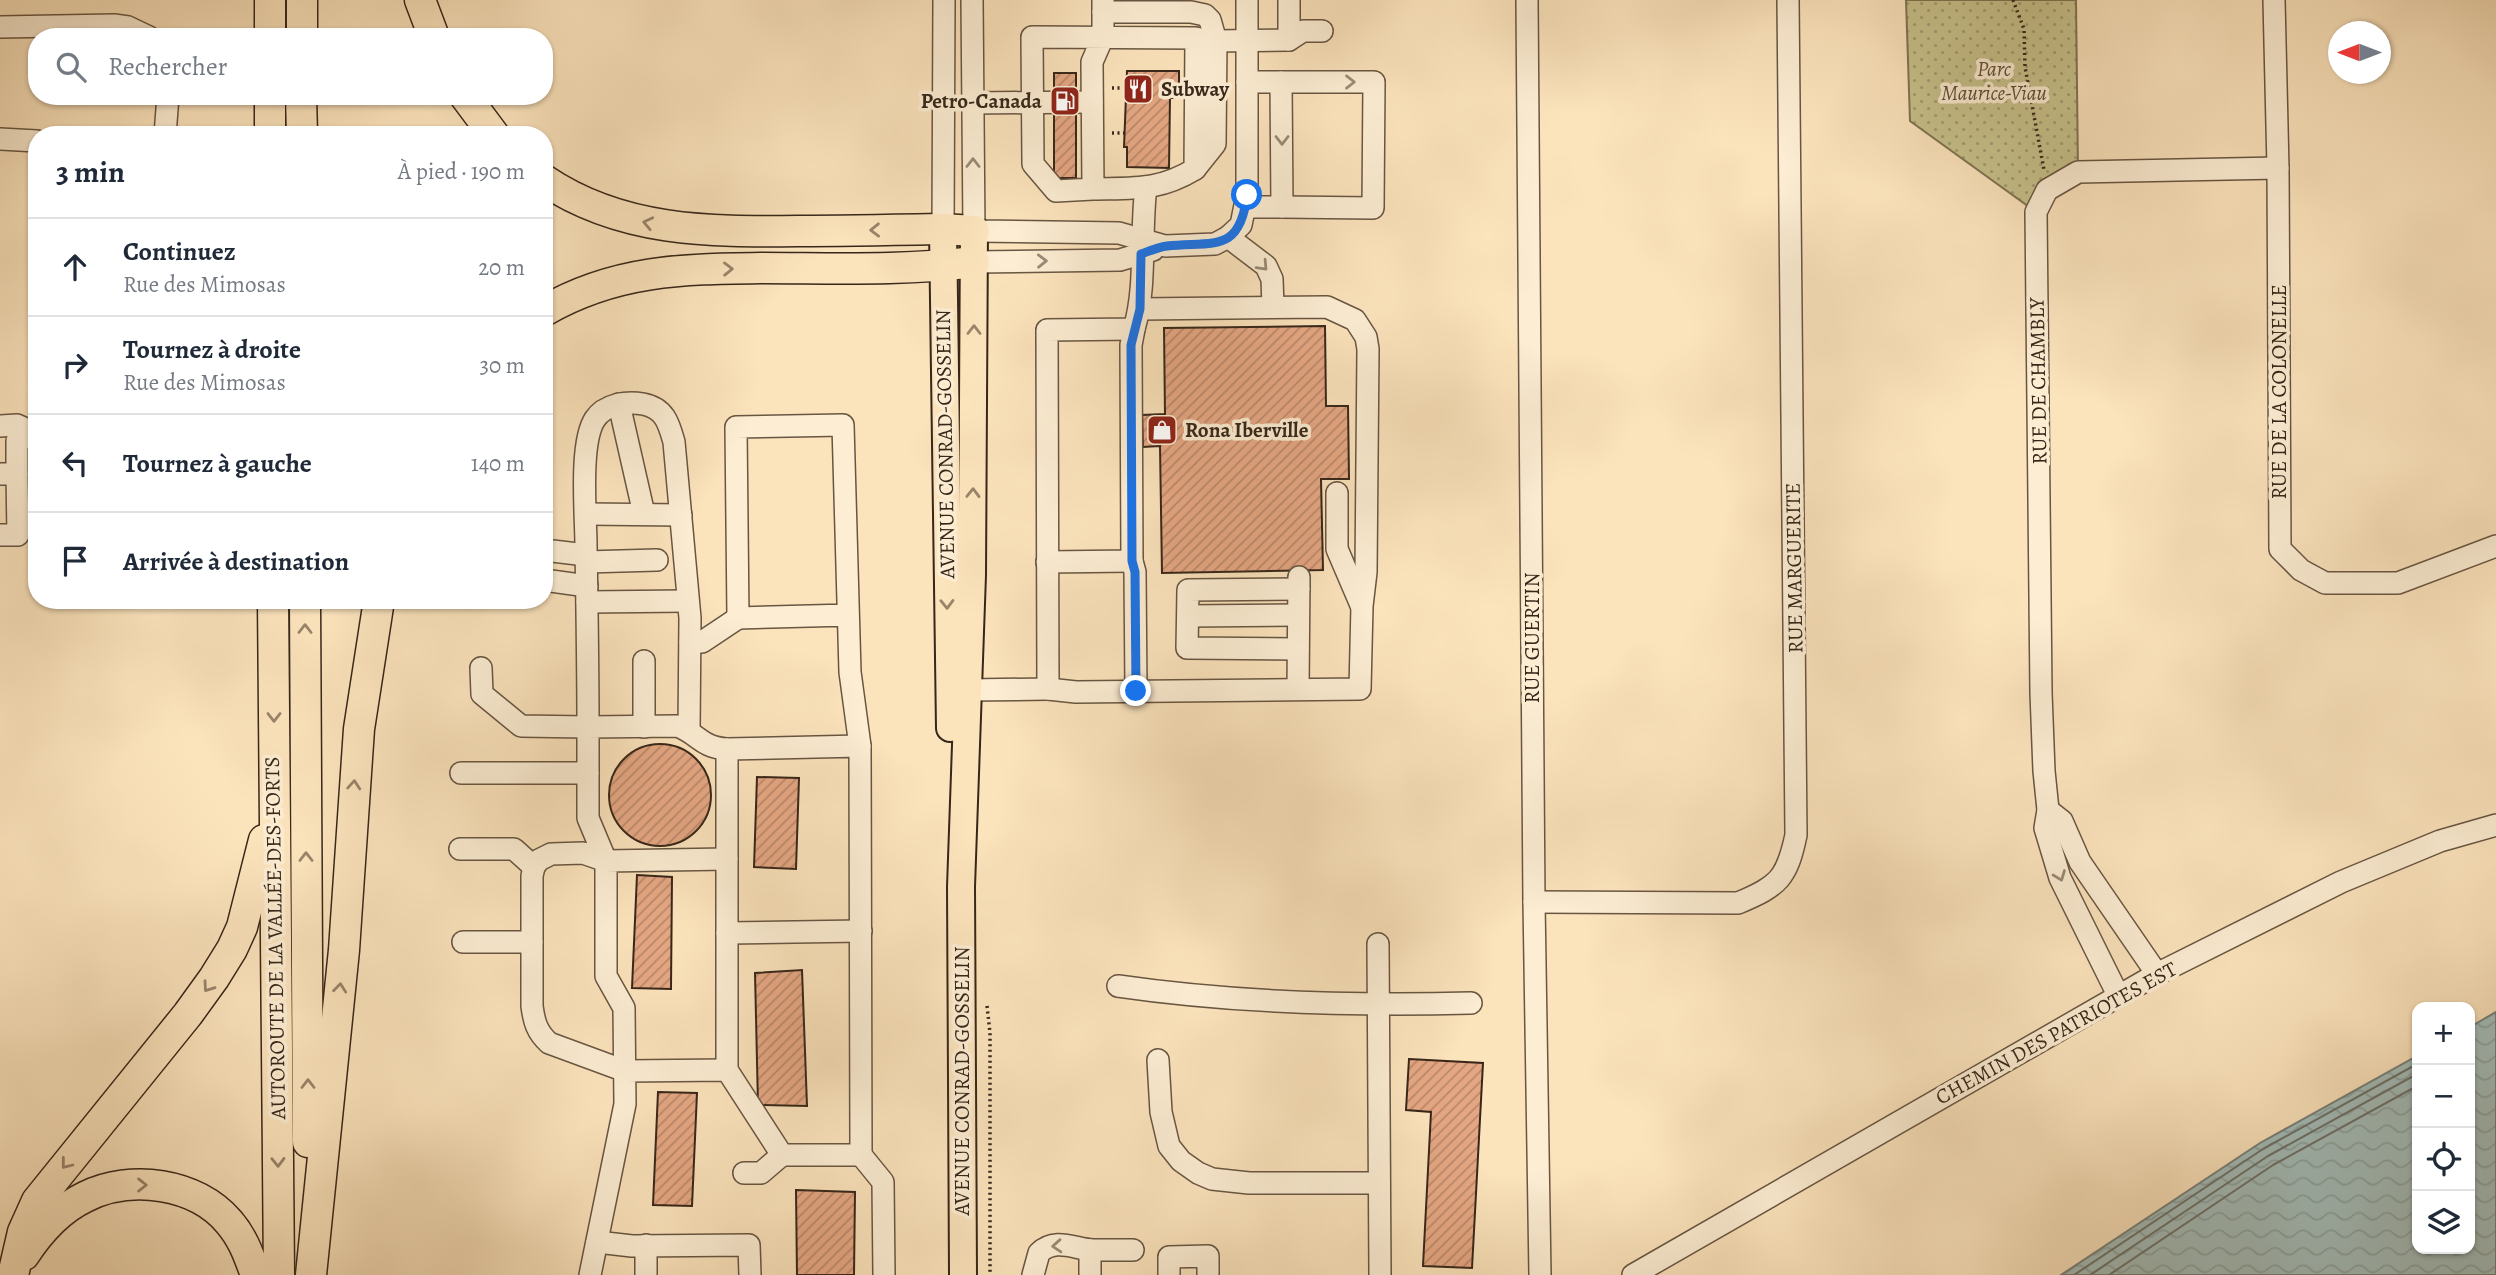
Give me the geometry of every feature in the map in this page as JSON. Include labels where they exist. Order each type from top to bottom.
[{"type":"highway","points":[[270,0],[270,28]]},
{"type":"highway","points":[[302,0],[302,28]]},
{"type":"highway","points":[[420,0],[431,28]]},
{"type":"highway","points":[[270,105],[271,126]]},
{"type":"highway","points":[[301,105],[302,126]]},
{"type":"highway","points":[[472,105],[487,126]]},
{"type":"highway","points":[[553,185],[602,210],[643,223],[688,229],[752,232],[943,229],[974,232]]},
{"type":"highway","points":[[553,307],[604,284],[672,271],[943,266],[974,262]]},
{"type":"highway","name":"AUTOROUTE DE LA VALLÉE-DES-FORTS","points":[[273,609],[279,1275]]},
{"type":"highway","name":"AUTOROUTE DE LA VALLÉE-DES-FORTS","points":[[305,609],[310,1275]]},
{"type":"highway","points":[[310,1275],[344,950],[359,729],[378,609]]},
{"type":"highway","points":[[13,1274],[23,1232],[37,1201],[188,1014],[232,950],[242,927],[274,799]]},
{"type":"highway","points":[[13,1274],[32,1242],[69,1206],[101,1191],[136,1185],[170,1188],[190,1195],[219,1212],[246,1246],[256,1275]]},
{"type":"main road","name":"AVENUE CONRAD-GOSSELIN","points":[[943,229],[950,748],[961,887]]},
{"type":"main road","name":"AVENUE CONRAD-GOSSELIN","points":[[963,1275],[961,887],[972,575],[974,232]]},
{"type":"street","name":"AVENUE CONRAD-GOSSELIN","points":[[943,229],[944,0]]},
{"type":"street","name":"AVENUE CONRAD-GOSSELIN","points":[[972,0],[974,232]]},
{"type":"street","points":[[974,262],[1120,260],[1141,247],[1214,244],[1228,237],[1241,225],[1245,207],[1247,0]]},
{"type":"street","points":[[1289,0],[1289,40]]},
{"type":"street","name":"RUE GUERTIN","points":[[1527,0],[1534,902],[1540,1275]]},
{"type":"street","name":"RUE MARGUERITE","points":[[1534,902],[1738,903],[1767,891],[1789,866],[1796,835],[1788,0]]},
{"type":"street","name":"RUE DE LA COLONELLE","points":[[2274,0],[2278,168],[2280,549],[2301,570],[2325,583],[2398,583],[2496,546]]},
{"type":"street","points":[[1093,190],[1092,62],[1103,37],[1103,6],[1197,13],[1210,20],[1206,40],[1195,169],[1174,182],[1146,187],[1093,190],[1056,191],[1033,164],[1032,37],[1103,37],[1206,40],[1247,41],[1289,40],[1303,31],[1322,31]]},
{"type":"street","points":[[0,27],[114,24],[130,28]]},
{"type":"street","points":[[1245,207],[1373,208],[1374,82],[1247,82]]},
{"type":"street","points":[[1281,82],[1282,207]]},
{"type":"street","points":[[973,103],[1092,102]]},
{"type":"street","points":[[166,126],[167,105]]},
{"type":"street","points":[[0,139],[28,141]]},
{"type":"street","points":[[2047,190],[2078,172],[2278,168]]},
{"type":"street","points":[[1136,691],[1135,572],[1132,561],[1131,345],[1137,319],[1146,187]]},
{"type":"street","name":"RUE DE CHAMBLY","points":[[2047,190],[2036,212],[2041,693],[2048,810],[2045,828],[2060,878],[2118,995]]},
{"type":"street","points":[[974,232],[1119,233],[1141,247]]},
{"type":"street","points":[[1228,237],[1270,272],[1273,307]]},
{"type":"street","points":[[968,690],[1048,689],[1076,692],[1360,689],[1362,606],[1366,572],[1366,337],[1355,320],[1338,310],[1319,305],[1137,319],[1047,330],[1048,689]]},
{"type":"street","points":[[619,404],[644,514]]},
{"type":"street","points":[[590,1275],[625,1104],[625,1071],[624,1008],[606,976],[606,861],[587,818],[586,454],[595,419],[606,409],[619,404],[647,404],[660,410],[667,420],[674,442],[688,601],[689,730]]},
{"type":"street","points":[[0,426],[17,425],[28,430]]},
{"type":"street","points":[[738,618],[736,427],[843,425],[850,672],[860,746],[861,1155],[883,1182],[884,1275]]},
{"type":"street","points":[[28,437],[17,441],[9,474],[9,535],[28,528]]},
{"type":"street","points":[[1337,493],[1337,549],[1362,606]]},
{"type":"street","points":[[586,514],[681,514]]},
{"type":"street","points":[[553,552],[586,559],[657,560]]},
{"type":"street","points":[[1047,562],[1132,561]]},
{"type":"street","points":[[553,583],[587,594],[688,601]]},
{"type":"street","points":[[1298,649],[1187,648],[1188,590],[1299,583],[1298,690]]},
{"type":"street","points":[[690,642],[702,642],[738,618],[848,615]]},
{"type":"street","points":[[1188,616],[1298,615]]},
{"type":"street","points":[[644,660],[644,727]]},
{"type":"street","points":[[481,668],[482,694],[521,726],[677,726],[689,730],[703,744],[727,750],[860,746]]},
{"type":"street","points":[[727,750],[727,1070],[782,1155]]},
{"type":"street","points":[[461,773],[588,773]]},
{"type":"street","points":[[2048,810],[2062,821],[2080,862],[2157,974]]},
{"type":"street","name":"CHEMIN DES PATRIOTES EST","points":[[1633,1275],[2157,974],[2341,882],[2440,841],[2496,825]]},
{"type":"street","points":[[460,849],[514,849],[534,867]]},
{"type":"street","points":[[727,859],[606,861],[583,853],[551,854],[534,867],[533,942],[535,1024],[540,1035],[549,1043],[625,1071],[727,1070]]},
{"type":"street","points":[[727,933],[861,930]]},
{"type":"street","points":[[463,942],[533,942]]},
{"type":"street","points":[[1378,944],[1380,1275]]},
{"type":"street","points":[[1118,986],[1173,994],[1378,1005],[1471,1003]]},
{"type":"street","points":[[1158,1060],[1161,1112],[1168,1146],[1181,1161],[1198,1173],[1212,1179],[1249,1183],[1379,1183]]},
{"type":"street","points":[[744,1173],[761,1173],[782,1155],[861,1155]]},
{"type":"street","points":[[597,1242],[749,1245],[750,1275]]},
{"type":"street","points":[[646,1245],[646,1275]]},
{"type":"street","points":[[1036,1272],[1039,1253],[1052,1245],[1090,1250],[1133,1250]]},
{"type":"street","points":[[1090,1250],[1090,1275]]},
{"type":"street","points":[[1169,1275],[1168,1257],[1208,1256],[1208,1275]]},
{"type":"path","points":[[2015,1],[2024,29],[2025,67],[2047,190]]},
{"type":"green space","name":"Parc Maurice-Viau","points":[[1906,0],[2076,0],[2078,172],[2036,212],[1910,121]]},
{"type":"water","points":[[2496,1012],[2496,1275],[2061,1275],[2260,1143],[2412,1059],[2412,1254],[2475,1254],[2475,1024]]},
{"type":"building","points":[[1127,71],[1179,71],[1179,98],[1170,98],[1169,168],[1127,167],[1127,147],[1124,147]]},
{"type":"building","points":[[1054,73],[1076,73],[1076,178],[1054,178]]},
{"type":"building","points":[[1325,326],[1326,406],[1348,406],[1349,479],[1321,479],[1323,570],[1162,573],[1160,446],[1143,447],[1142,415],[1165,414],[1164,328]]},
{"type":"building","points":[[660,744],[680,748],[696,759],[707,775],[711,795],[707,815],[696,831],[680,842],[660,846],[640,842],[624,831],[613,815],[609,795],[613,775],[624,759],[640,748]]},
{"type":"building","points":[[757,777],[799,778],[796,869],[754,867]]},
{"type":"building","points":[[637,875],[672,877],[671,989],[632,988]]},
{"type":"building","points":[[802,970],[807,1106],[758,1105],[755,973]]},
{"type":"building","points":[[1409,1059],[1483,1063],[1472,1268],[1423,1266],[1431,1112],[1406,1110]]},
{"type":"building","points":[[658,1092],[697,1093],[692,1206],[653,1205]]},
{"type":"building","points":[[796,1190],[855,1192],[854,1275],[797,1275]]},
{"type":"place","name":"Subway","points":[[1138,89]]},
{"type":"place","name":"Petro-Canada","points":[[1065,101]]},
{"type":"place","name":"Rona Iberville","points":[[1162,430]]},
{"type":"route","points":[[1136,691],[1135,572],[1132,561],[1131,345],[1140,309],[1141,254],[1165,246],[1203,245],[1223,241],[1241,225],[1247,195]]}]
